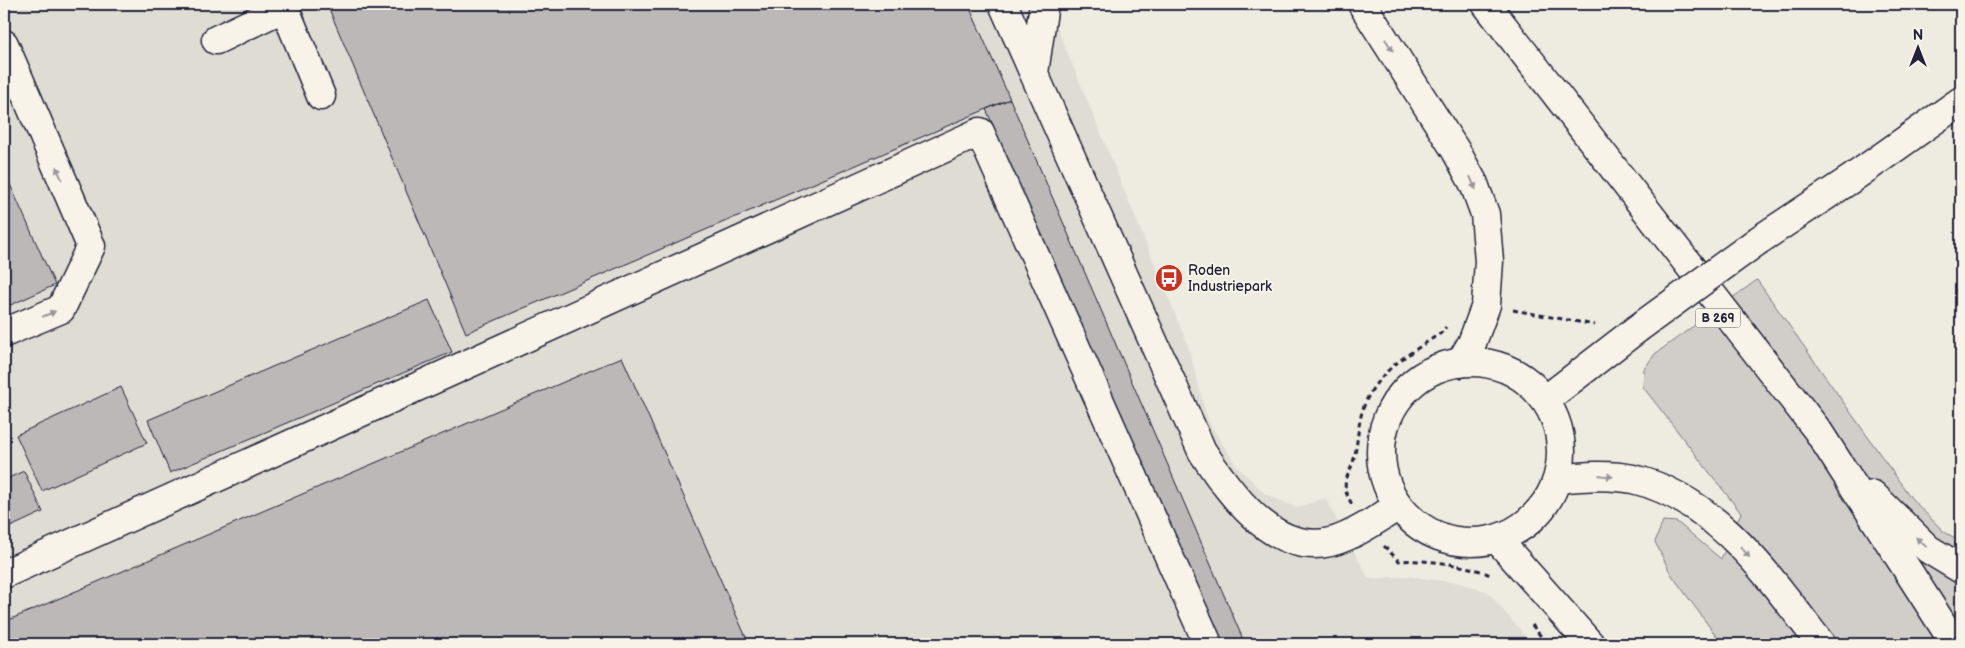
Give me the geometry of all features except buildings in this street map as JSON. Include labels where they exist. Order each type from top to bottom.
[{"type":"main road","points":[[1003,4],[1202,451],[1225,487],[1253,517],[1283,538],[1321,544],[1345,538],[1398,506]]},
{"type":"main road","points":[[1034,73],[1044,4]]},
{"type":"main road","points":[[1362,4],[1432,111],[1474,184],[1484,214],[1488,261],[1486,305],[1472,343],[1460,363]]},
{"type":"main road","points":[[1485,4],[1818,431],[1886,509],[1928,549],[1961,569]]},
{"type":"main road","name":"B 269","points":[[1485,4],[1721,322],[1804,442],[1935,644]]},
{"type":"main road","points":[[216,40],[284,5],[320,96]]},
{"type":"main road","points":[[4,44],[91,246],[61,309],[4,333]]},
{"type":"main road","points":[[1545,400],[1637,329],[1759,240],[1852,180],[1961,101]]},
{"type":"main road","points":[[4,574],[980,132],[1208,644]]},
{"type":"main road","points":[[1460,363],[1484,363],[1508,370],[1528,382],[1545,400],[1558,425],[1562,451],[1558,479],[1549,499],[1535,516],[1518,530],[1497,539],[1475,543],[1446,539],[1432,534],[1413,522],[1398,506],[1386,482],[1380,456],[1383,429],[1394,405],[1411,384],[1434,370],[1460,363]]},
{"type":"main road","points":[[1818,431],[1955,644]]},
{"type":"main road","points":[[1558,479],[1597,475],[1634,480],[1675,495],[1703,512],[1739,544],[1821,644]]},
{"type":"main road","points":[[1497,539],[1590,644]]},
{"type":"path","points":[[1486,305],[1600,326]]},
{"type":"path","points":[[1450,322],[1441,333],[1396,362],[1376,383],[1364,407],[1358,431],[1355,456],[1343,485],[1345,492],[1366,525],[1399,561],[1415,560],[1478,569],[1494,577]]},
{"type":"path","points":[[1531,623],[1547,644]]},
{"type":"shaded area","points":[[4,4],[1056,4],[1054,20],[1187,343],[1208,421],[1236,465],[1265,494],[1297,508],[1325,498],[1369,579],[1407,576],[1459,583],[1488,592],[1532,644],[4,644]]},
{"type":"shaded area","points":[[1757,280],[1911,498],[1944,532],[1961,541],[1961,644],[1722,644],[1671,574],[1655,542],[1663,521],[1677,522],[1721,559],[1741,513],[1643,387],[1644,369],[1655,354]]},
{"type":"place","name":"Roden Industriepark","points":[[1169,278]]}]
